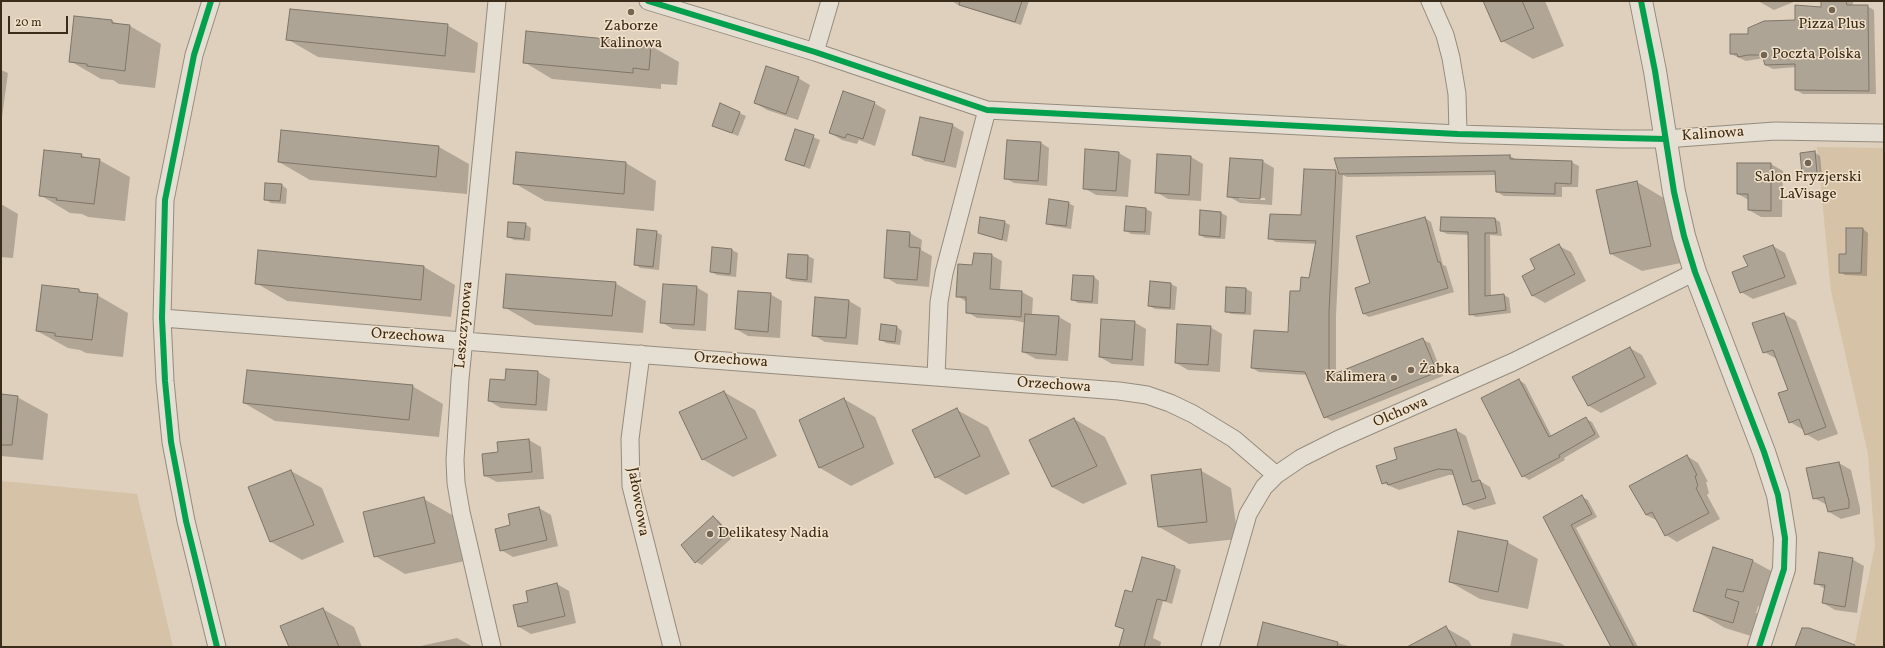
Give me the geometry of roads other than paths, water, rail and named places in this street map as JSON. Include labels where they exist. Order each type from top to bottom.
[{"type":"street","points":[[211,1],[194,56],[165,200],[162,318],[165,381],[171,442],[186,521],[217,647]]},
{"type":"street","name":"Leszczynowa","points":[[492,647],[456,483],[455,434],[497,1]]},
{"type":"street","name":"Kalinowa","points":[[648,1],[815,52],[987,110],[1458,134],[1622,139],[1665,139],[1775,131],[1884,133]]},
{"type":"street","points":[[815,52],[830,1]]},
{"type":"street","points":[[1430,1],[1445,35],[1451,58],[1457,94],[1458,134]]},
{"type":"street","points":[[1641,1],[1655,71],[1665,139],[1684,236],[1695,272],[1764,452],[1778,495],[1785,538],[1784,570],[1759,647]]},
{"type":"street","points":[[936,377],[939,302],[944,273],[987,110]]},
{"type":"street","name":"Olchowa","points":[[1210,647],[1248,514],[1264,487],[1276,475],[1301,458],[1337,440],[1513,362],[1695,272]]},
{"type":"street","name":"Orzechowa","points":[[162,318],[1119,391],[1147,395],[1170,403],[1193,414],[1234,439],[1276,475]]},
{"type":"street","name":"Jałowcowa","points":[[641,354],[630,439],[631,486],[672,647]]},
{"type":"place","name":"Pizza Plus","points":[[1832,10]]},
{"type":"place","name":"Zaborze Kalinowa","points":[[631,12]]},
{"type":"place","name":"Poczta Polska","points":[[1764,55]]},
{"type":"place","name":"Salon Fryzjerski LaVisage","points":[[1808,163]]},
{"type":"place","name":"Żabka","points":[[1411,370]]},
{"type":"place","name":"Kalimera","points":[[1394,378]]},
{"type":"place","name":"Delikatesy Nadia","points":[[710,534]]}]
